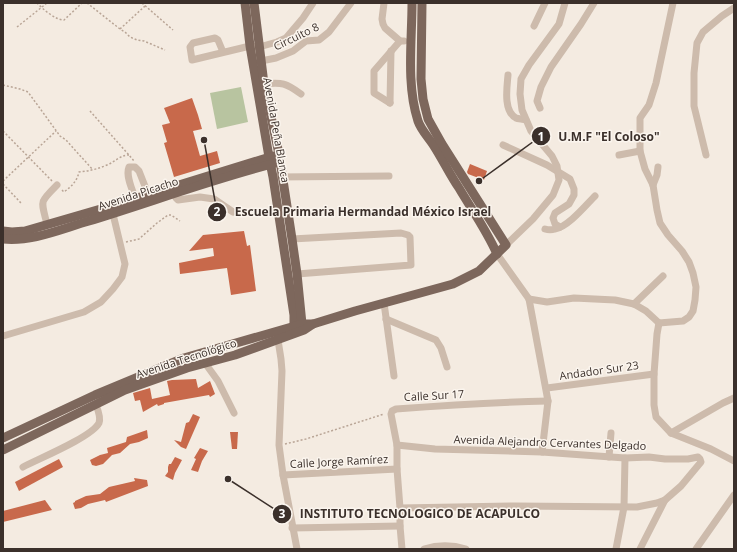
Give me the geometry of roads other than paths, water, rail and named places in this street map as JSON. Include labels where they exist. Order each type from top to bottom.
[{"type":"main road","name":"Avenida Peña Blanca","points":[[245,3],[274,160],[292,239],[297,274],[299,328]]},
{"type":"main road","name":"Avenida Peña Blanca","points":[[254,3],[254,46],[261,61],[274,160]]},
{"type":"main road","points":[[412,3],[411,79],[413,101],[418,123],[434,146],[454,182],[487,233],[497,254]]},
{"type":"main road","points":[[422,3],[421,79],[423,99],[428,119],[442,144],[506,245]]},
{"type":"main road","name":"Avenida Picacho","points":[[149,198],[174,194],[274,160]]},
{"type":"main road","name":"Avenida Picacho","points":[[3,239],[27,239],[149,198],[274,160]]},
{"type":"main road","name":"Avenida Peña Blanca","points":[[278,177],[294,315],[299,328]]},
{"type":"main road","name":"Avenida Picacho","points":[[3,230],[12,232],[25,231],[47,224],[112,210]]},
{"type":"main road","name":"Avenida Tecnológico","points":[[3,438],[95,394],[184,358],[299,328],[453,284],[479,271],[506,245]]},
{"type":"main road","name":"Avenida Tecnológico","points":[[3,450],[125,390],[187,368],[235,355],[278,340],[299,328]]},
{"type":"street","name":"Circuito 8","points":[[224,52],[218,40],[215,38],[193,43],[190,47],[192,60],[277,42],[286,38],[303,18],[313,3]]},
{"type":"street","name":"Circuito 8","points":[[261,61],[276,58],[293,51],[306,41],[319,40],[329,32],[351,3]]},
{"type":"street","points":[[384,3],[382,19],[385,28],[400,41],[411,42]]},
{"type":"street","points":[[534,26],[545,3]]},
{"type":"street","points":[[506,245],[533,219],[553,195],[559,180],[557,166],[552,156],[531,131],[526,120],[522,110],[520,94],[521,78],[558,24],[565,3]]},
{"type":"street","points":[[540,108],[537,101],[541,87],[551,67],[594,3]]},
{"type":"street","points":[[529,300],[546,302],[574,298],[614,300],[634,304],[646,311],[659,323],[683,321],[689,317],[693,311],[696,287],[693,273],[689,262],[682,251],[660,223],[653,186],[645,169],[640,151],[640,118],[648,104],[656,83],[673,3]]},
{"type":"street","points":[[706,155],[694,106],[694,72],[698,43],[703,32],[734,8]]},
{"type":"street","points":[[391,51],[390,103],[374,93],[374,71],[391,51],[400,41]]},
{"type":"street","points":[[508,75],[506,97],[508,106],[516,118],[526,120]]},
{"type":"street","points":[[264,84],[279,82],[291,87],[301,94]]},
{"type":"street","points":[[503,145],[547,165],[570,179],[574,189],[574,195],[569,204],[555,213],[553,218],[554,224],[560,228]]},
{"type":"street","points":[[619,155],[640,151]]},
{"type":"street","points":[[137,202],[128,172],[129,167],[136,167],[139,171],[149,198]]},
{"type":"street","points":[[653,186],[658,167]]},
{"type":"street","points":[[278,177],[390,176]]},
{"type":"street","points":[[47,224],[42,204],[44,198],[56,185]]},
{"type":"street","points":[[174,194],[178,200],[200,197],[214,199],[233,212]]},
{"type":"street","points":[[545,230],[560,228],[579,214],[595,196]]},
{"type":"street","points":[[3,336],[84,312],[101,302],[122,277],[125,264],[112,210]]},
{"type":"street","points":[[292,239],[401,233],[410,237],[410,265],[297,274]]},
{"type":"street","points":[[497,254],[529,300],[547,388],[548,401],[542,452]]},
{"type":"street","points":[[634,304],[663,276]]},
{"type":"street","points":[[384,303],[394,376]]},
{"type":"street","points":[[386,319],[436,340],[441,348],[447,367]]},
{"type":"street","points":[[659,323],[654,374],[654,404],[656,417],[671,433],[711,449],[734,461]]},
{"type":"street","points":[[278,340],[282,371],[279,445],[292,528],[297,549]]},
{"type":"street","points":[[205,363],[218,381],[234,413]]},
{"type":"street","name":"Andador Sur 23","points":[[547,388],[654,374]]},
{"type":"street","points":[[671,433],[734,398]]},
{"type":"street","name":"Calle Sur 17","points":[[397,445],[391,414],[392,411],[396,409],[548,401]]},
{"type":"street","points":[[23,467],[91,432],[99,423],[96,405]]},
{"type":"street","points":[[609,457],[611,433]]},
{"type":"street","points":[[397,445],[402,549]]},
{"type":"street","name":"Avenida Alejandro Cervantes Delgado","points":[[397,445],[435,450],[542,452],[625,458],[650,457],[665,459],[688,459],[698,457],[701,462],[681,486],[665,500]]},
{"type":"street","points":[[616,549],[624,507],[625,458]]},
{"type":"street","name":"Calle Jorge Ramírez","points":[[283,475],[397,469]]},
{"type":"street","points":[[696,549],[734,495]]},
{"type":"street","points":[[400,508],[516,506],[637,507],[665,500]]},
{"type":"street","points":[[640,549],[665,500]]},
{"type":"street","points":[[292,528],[400,526]]},
{"type":"street","points":[[424,549],[434,546],[461,547],[466,549]]},
{"type":"place","name":"Escuela Primaria Hermandad México Israel","points":[[204,140]]},
{"type":"place","name":"U.M.F \"El Coloso\"","points":[[479,181]]},
{"type":"place","name":"INSTITUTO TECNOLOGICO DE ACAPULCO","points":[[228,479]]}]
